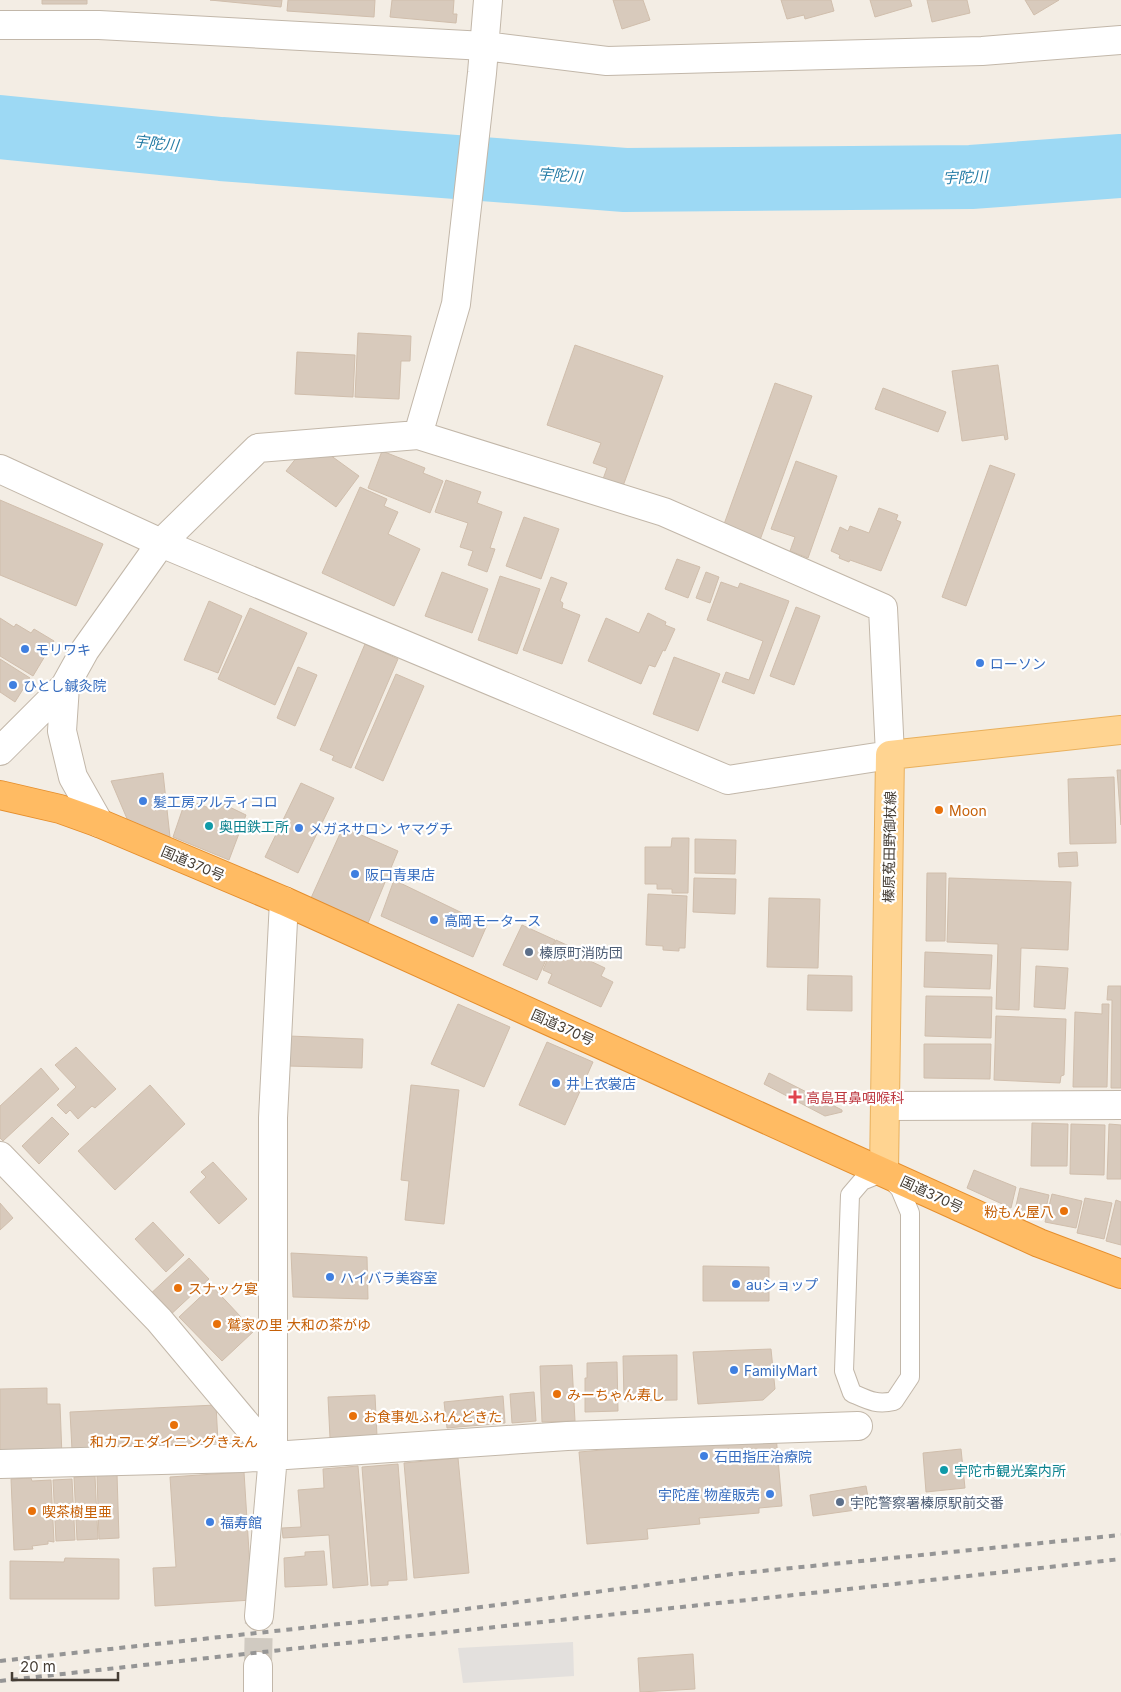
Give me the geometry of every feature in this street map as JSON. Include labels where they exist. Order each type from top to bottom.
[{"type":"highway","name":"国道370号","points":[[0,795],[60,809],[99,823],[284,901],[1039,1243],[1121,1274]]},
{"type":"main road","points":[[890,755],[1121,730]]},
{"type":"main road","name":"榛原菟田野御杖線","points":[[884,1172],[890,755]]},
{"type":"street","points":[[418,435],[456,304],[482,73],[488,0]]},
{"type":"street","points":[[0,25],[99,25],[484,46],[607,61],[982,51],[1121,40]]},
{"type":"street","points":[[0,470],[162,543],[728,780],[890,755],[883,608],[664,512],[418,435],[258,448],[162,543],[106,618],[65,686],[0,751]]},
{"type":"street","points":[[65,686],[62,730],[73,777],[99,823]]},
{"type":"street","points":[[259,1616],[273,1456],[273,1118],[284,901]]},
{"type":"street","points":[[885,1106],[1121,1105]]},
{"type":"street","points":[[0,1156],[159,1320],[273,1456]]},
{"type":"street","points":[[0,1464],[242,1458],[568,1436],[858,1426]]},
{"type":"lane","points":[[884,1172],[900,1189],[910,1213],[910,1377],[894,1402],[882,1404],[871,1402],[852,1393],[844,1371],[850,1195],[862,1181],[884,1172]]},
{"type":"lane","points":[[858,1426],[882,1404]]},
{"type":"shaded area","points":[[573,1642],[574,1676],[463,1683],[458,1648]]},
{"type":"building","points":[[42,0],[87,0],[87,4],[42,4]]},
{"type":"building","points":[[210,0],[282,0],[281,7]]},
{"type":"building","points":[[288,0],[375,0],[374,17],[287,11]]},
{"type":"building","points":[[392,0],[454,0],[453,14],[457,14],[456,23],[390,17]]},
{"type":"building","points":[[613,0],[643,0],[650,20],[622,29]]},
{"type":"building","points":[[781,0],[831,0],[834,11],[805,19],[804,15],[787,19]]},
{"type":"building","points":[[870,0],[910,0],[912,6],[875,17]]},
{"type":"building","points":[[927,0],[967,0],[970,13],[932,22]]},
{"type":"building","points":[[1025,0],[1059,0],[1034,15]]},
{"type":"building","points":[[358,333],[411,336],[410,361],[401,361],[399,399],[355,397]]},
{"type":"building","points":[[575,345],[663,376],[623,486],[603,479],[607,468],[593,463],[601,443],[547,425]]},
{"type":"building","points":[[297,352],[355,355],[353,397],[295,394]]},
{"type":"building","points":[[998,365],[1008,439],[1005,440],[1004,435],[962,441],[952,371]]},
{"type":"building","points":[[775,383],[812,396],[760,540],[723,527]]},
{"type":"building","points":[[883,388],[946,412],[938,432],[875,409]]},
{"type":"building","points":[[319,447],[359,476],[336,507],[286,471],[301,452]]},
{"type":"building","points":[[382,451],[425,468],[423,473],[443,481],[430,513],[368,488]]},
{"type":"building","points":[[796,461],[837,476],[808,558],[790,551],[795,537],[771,529]]},
{"type":"building","points":[[990,465],[1015,474],[966,606],[942,597]]},
{"type":"building","points":[[446,480],[481,492],[477,503],[502,512],[490,548],[495,549],[487,572],[468,565],[473,551],[460,547],[468,523],[435,512]]},
{"type":"building","points":[[360,487],[387,499],[384,506],[398,512],[388,534],[420,549],[394,606],[322,573]]},
{"type":"building","points":[[0,500],[103,544],[76,606],[0,575]]},
{"type":"building","points":[[879,508],[898,515],[896,520],[901,522],[881,571],[839,558],[840,555],[831,551],[840,527],[848,531],[850,526],[869,533]]},
{"type":"building","points":[[524,517],[559,529],[541,579],[506,566]]},
{"type":"building","points":[[677,559],[700,567],[688,598],[665,589]]},
{"type":"building","points":[[442,572],[488,589],[472,633],[425,616]]},
{"type":"building","points":[[706,572],[719,577],[710,603],[696,598]]},
{"type":"building","points":[[500,576],[540,589],[517,654],[478,640]]},
{"type":"building","points":[[551,577],[567,583],[560,601],[563,603],[562,608],[580,615],[562,664],[523,650]]},
{"type":"building","points":[[721,582],[738,588],[740,583],[789,601],[754,694],[722,682],[726,672],[749,680],[763,641],[707,620]]},
{"type":"building","points":[[209,601],[242,616],[218,673],[184,660]]},
{"type":"building","points":[[796,607],[820,616],[794,685],[770,676]]},
{"type":"building","points":[[250,608],[307,633],[275,705],[218,679]]},
{"type":"building","points":[[648,613],[666,622],[665,625],[675,629],[655,667],[649,665],[641,684],[588,661],[606,618],[639,633]]},
{"type":"building","name":"モリワキ","points":[[0,618],[14,627],[16,624],[31,633],[34,629],[54,641],[33,676],[0,656]]},
{"type":"building","points":[[365,644],[398,659],[351,768],[332,760],[334,756],[320,750]]},
{"type":"building","points":[[674,657],[720,674],[698,731],[653,714]]},
{"type":"building","name":"ひとし鍼灸院","points":[[0,659],[30,678],[15,702],[0,692]]},
{"type":"building","points":[[298,667],[317,675],[295,726],[277,718]]},
{"type":"building","points":[[396,674],[424,686],[383,781],[355,768]]},
{"type":"building","points":[[1117,770],[1121,770],[1121,825]]},
{"type":"building","name":"髪工房アルティコロ","points":[[163,773],[170,837],[128,821],[111,781]]},
{"type":"building","points":[[1114,777],[1116,843],[1070,844],[1068,779]]},
{"type":"building","name":"メガネサロン ヤマグチ","points":[[301,783],[334,798],[298,873],[265,857]]},
{"type":"building","name":"奥田鉄工所","points":[[186,799],[209,808],[213,799],[246,815],[229,860],[173,837]]},
{"type":"building","name":"阪口青果店","points":[[343,827],[398,851],[368,923],[311,898]]},
{"type":"building","points":[[672,838],[689,838],[688,893],[672,893],[672,889],[657,889],[657,884],[645,884],[645,847],[671,847]]},
{"type":"building","points":[[695,839],[736,840],[735,874],[695,873]]},
{"type":"building","points":[[1077,852],[1078,866],[1059,867],[1058,853]]},
{"type":"building","points":[[927,873],[946,873],[945,941],[926,941]]},
{"type":"building","points":[[694,878],[736,879],[735,914],[693,912]]},
{"type":"building","points":[[949,878],[1071,882],[1068,950],[1021,948],[1019,1010],[996,1009],[998,944],[947,942]]},
{"type":"building","name":"高岡モータース","points":[[394,880],[487,925],[473,957],[381,916]]},
{"type":"building","points":[[648,894],[687,896],[685,948],[679,948],[679,951],[663,950],[663,946],[646,945]]},
{"type":"building","points":[[769,898],[820,899],[818,968],[767,967]]},
{"type":"building","name":"榛原町消防団","points":[[522,925],[555,940],[537,980],[503,965]]},
{"type":"building","points":[[556,940],[571,947],[569,951],[605,968],[601,976],[613,982],[601,1007],[548,983],[552,974],[543,970]]},
{"type":"building","points":[[925,952],[992,955],[990,989],[924,987]]},
{"type":"building","points":[[1036,966],[1068,968],[1065,1009],[1034,1007]]},
{"type":"building","points":[[808,975],[852,976],[852,1011],[807,1010]]},
{"type":"building","points":[[1108,986],[1121,986],[1121,1088],[1111,1088],[1112,1000],[1107,1000]]},
{"type":"building","points":[[926,996],[992,997],[991,1038],[925,1036]]},
{"type":"building","points":[[458,1004],[510,1027],[484,1087],[431,1064]]},
{"type":"building","points":[[1102,1004],[1109,1004],[1107,1087],[1073,1087],[1075,1012],[1102,1014]]},
{"type":"building","points":[[996,1016],[1066,1019],[1064,1075],[1061,1076],[1060,1083],[994,1080]]},
{"type":"building","points":[[289,1036],[363,1039],[362,1068],[288,1066]]},
{"type":"building","name":"井上衣裳店","points":[[547,1042],[593,1062],[565,1125],[519,1105]]},
{"type":"building","points":[[924,1044],[991,1044],[990,1079],[924,1078]]},
{"type":"building","points":[[76,1047],[116,1089],[95,1108],[92,1106],[78,1119],[70,1110],[66,1114],[57,1105],[76,1087],[55,1065]]},
{"type":"building","points":[[41,1068],[59,1089],[3,1141],[0,1138],[0,1106]]},
{"type":"building","points":[[769,1073],[842,1110],[842,1112],[825,1116],[764,1084]]},
{"type":"building","points":[[150,1085],[185,1124],[115,1190],[78,1151]]},
{"type":"building","points":[[411,1085],[459,1090],[444,1224],[405,1220],[409,1181],[401,1180]]},
{"type":"building","points":[[52,1117],[69,1134],[39,1164],[22,1146]]},
{"type":"building","points":[[1032,1123],[1068,1124],[1067,1166],[1031,1166]]},
{"type":"building","points":[[1071,1124],[1105,1125],[1104,1175],[1070,1174]]},
{"type":"building","points":[[1109,1124],[1121,1125],[1121,1179],[1107,1179]]},
{"type":"building","points":[[213,1162],[247,1199],[219,1224],[190,1192],[206,1177],[201,1172]]},
{"type":"building","points":[[974,1170],[1016,1187],[1011,1208],[967,1188]]},
{"type":"building","points":[[1020,1188],[1049,1195],[1044,1217],[1015,1210]]},
{"type":"building","name":"粉もん屋八","points":[[1052,1194],[1082,1201],[1076,1228],[1045,1222]]},
{"type":"building","points":[[1085,1198],[1112,1203],[1104,1239],[1077,1233]]},
{"type":"building","points":[[1116,1200],[1121,1202],[1121,1245],[1106,1241]]},
{"type":"building","points":[[0,1203],[13,1218],[0,1230]]},
{"type":"building","points":[[153,1222],[184,1255],[166,1272],[135,1239]]},
{"type":"building","name":"ハイバラ美容室","points":[[291,1253],[367,1257],[368,1299],[293,1297]]},
{"type":"building","name":"スナック宴","points":[[189,1258],[209,1279],[167,1318],[147,1297]]},
{"type":"building","name":"auショップ","points":[[703,1266],[769,1267],[769,1301],[703,1301]]},
{"type":"building","name":"鷲家の里 大和の茶がゆ","points":[[212,1286],[254,1331],[222,1361],[179,1317]]},
{"type":"building","name":"FamilyMart","points":[[771,1349],[775,1389],[763,1400],[698,1404],[693,1352]]},
{"type":"building","points":[[677,1355],[677,1400],[624,1401],[623,1356]]},
{"type":"building","points":[[617,1362],[618,1411],[585,1412],[587,1363]]},
{"type":"building","name":"みーちゃん寿し","points":[[572,1365],[575,1421],[542,1422],[540,1366]]},
{"type":"building","points":[[47,1388],[47,1404],[60,1404],[62,1457],[0,1459],[0,1389]]},
{"type":"building","points":[[534,1392],[536,1421],[512,1423],[510,1394]]},
{"type":"building","name":"お食事処ふれんどきた","points":[[375,1395],[377,1436],[330,1438],[328,1397]]},
{"type":"building","points":[[503,1396],[505,1423],[447,1428],[444,1402]]},
{"type":"building","points":[[216,1405],[218,1442],[72,1450],[70,1412]]},
{"type":"building","points":[[776,1435],[782,1506],[759,1508],[759,1513],[699,1518],[700,1524],[647,1529],[648,1539],[587,1544],[579,1452]]},
{"type":"building","name":"宇陀市観光案内所","points":[[961,1449],[965,1488],[926,1492],[923,1453]]},
{"type":"building","points":[[458,1458],[469,1573],[414,1578],[404,1463]]},
{"type":"building","points":[[398,1464],[407,1580],[388,1581],[388,1585],[371,1586],[362,1467]]},
{"type":"building","points":[[358,1466],[368,1585],[333,1588],[329,1535],[283,1538],[282,1528],[301,1527],[298,1490],[324,1488],[323,1469]]},
{"type":"building","name":"福寿館","points":[[244,1472],[252,1600],[155,1606],[153,1568],[176,1567],[170,1477]]},
{"type":"building","points":[[117,1474],[119,1538],[99,1539],[97,1475]]},
{"type":"building","points":[[95,1476],[98,1539],[77,1540],[74,1477]]},
{"type":"building","name":"喫茶樹里亜","points":[[31,1478],[32,1481],[51,1480],[54,1542],[48,1541],[48,1544],[32,1546],[33,1549],[14,1550],[11,1479]]},
{"type":"building","points":[[72,1479],[75,1540],[56,1541],[53,1480]]},
{"type":"building","name":"宇陀警察署榛原駅前交番","points":[[866,1486],[870,1508],[813,1516],[810,1495]]},
{"type":"building","points":[[324,1551],[327,1585],[285,1587],[284,1558],[305,1556],[305,1552]]},
{"type":"building","points":[[65,1558],[119,1559],[119,1599],[10,1599],[10,1561],[64,1562]]},
{"type":"building","points":[[693,1654],[695,1689],[640,1692],[638,1658]]},
{"type":"waterway","name":"宇陀川","points":[[0,127],[221,149],[625,180],[971,177],[1121,166]]},
{"type":"tunnel","points":[[258,1666],[259,1616]]},
{"type":"railway","points":[[0,1661],[413,1616],[732,1574],[1121,1535]]},
{"type":"railway","points":[[0,1681],[1121,1559]]},
{"type":"place","name":"モリワキ","points":[[25,649]]},
{"type":"place","name":"ローソン","points":[[980,663]]},
{"type":"place","name":"ひとし鍼灸院","points":[[13,685]]},
{"type":"place","name":"髪工房アルティコロ","points":[[143,801]]},
{"type":"place","name":"Moon","points":[[939,810]]},
{"type":"place","name":"奥田鉄工所","points":[[209,826]]},
{"type":"place","name":"メガネサロン ヤマグチ","points":[[299,828]]},
{"type":"place","name":"阪口青果店","points":[[355,874]]},
{"type":"place","name":"高岡モータース","points":[[434,920]]},
{"type":"place","name":"榛原町消防団","points":[[529,952]]},
{"type":"place","name":"井上衣裳店","points":[[556,1083]]},
{"type":"place","name":"高島耳鼻咽喉科","points":[[795,1097]]},
{"type":"place","name":"粉もん屋八","points":[[1064,1211]]},
{"type":"place","name":"ハイバラ美容室","points":[[330,1277]]},
{"type":"place","name":"auショップ","points":[[736,1284]]},
{"type":"place","name":"スナック宴","points":[[178,1288]]},
{"type":"place","name":"鷲家の里 大和の茶がゆ","points":[[217,1324]]},
{"type":"place","name":"FamilyMart","points":[[734,1370]]},
{"type":"place","name":"みーちゃん寿し","points":[[557,1394]]},
{"type":"place","name":"お食事処ふれんどきた","points":[[353,1416]]},
{"type":"place","name":"和カフェダイニングきえん","points":[[174,1425]]},
{"type":"place","name":"石田指圧治療院","points":[[704,1456]]},
{"type":"place","name":"宇陀市観光案内所","points":[[944,1470]]},
{"type":"place","name":"宇陀産 物産販売","points":[[770,1494]]},
{"type":"place","name":"宇陀警察署榛原駅前交番","points":[[840,1502]]},
{"type":"place","name":"喫茶樹里亜","points":[[32,1511]]},
{"type":"place","name":"福寿館","points":[[210,1522]]}]
